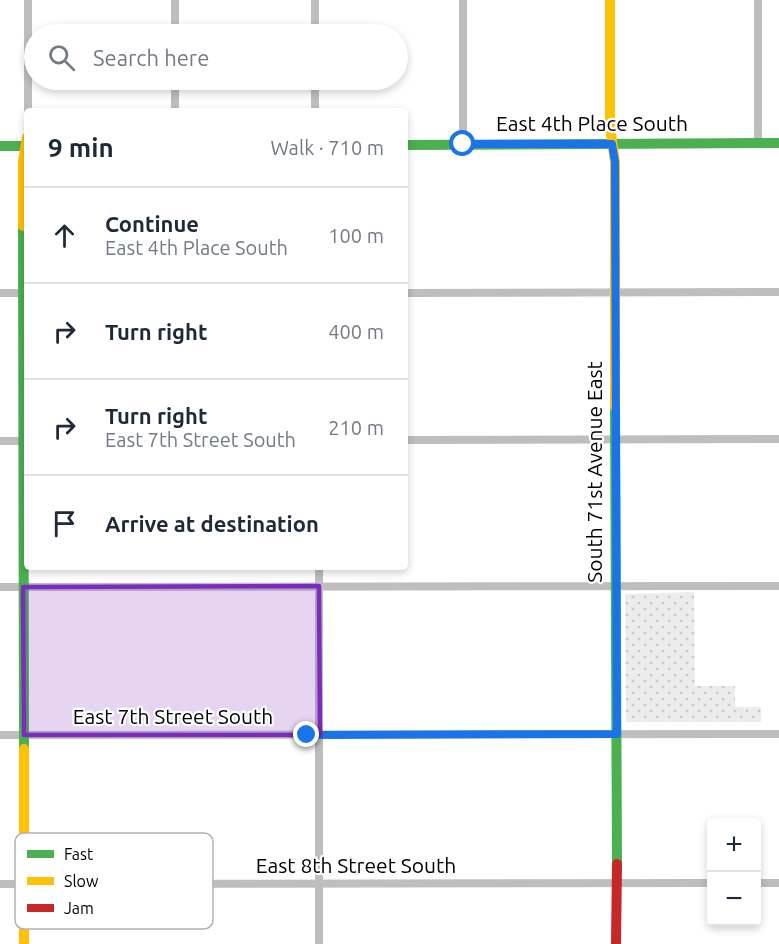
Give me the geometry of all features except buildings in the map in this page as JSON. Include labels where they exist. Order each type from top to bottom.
[{"type":"street","points":[[28,0],[28,24]]},
{"type":"street","points":[[175,0],[175,24]]},
{"type":"street","points":[[315,0],[315,24]]},
{"type":"street","points":[[462,0],[463,144]]},
{"type":"street","name":"South 71st Avenue East","points":[[610,0],[610,127],[615,162],[616,944]]},
{"type":"street","points":[[758,0],[758,143]]},
{"type":"street","points":[[28,90],[28,108]]},
{"type":"street","points":[[175,90],[175,108]]},
{"type":"street","points":[[315,90],[315,108]]},
{"type":"street","points":[[0,146],[24,143]]},
{"type":"street","name":"East 4th Place South","points":[[408,145],[779,143]]},
{"type":"street","points":[[24,156],[24,227]]},
{"type":"street","points":[[408,293],[779,292]]},
{"type":"street","points":[[0,293],[24,293]]},
{"type":"street","points":[[408,440],[779,439]]},
{"type":"street","points":[[0,441],[24,441]]},
{"type":"street","points":[[24,538],[24,833]]},
{"type":"street","points":[[319,570],[319,944]]},
{"type":"street","points":[[0,587],[779,585]]},
{"type":"street","name":"East 7th Street South","points":[[0,735],[779,734]]},
{"type":"street","name":"East 8th Street South","points":[[213,884],[707,883]]},
{"type":"street","points":[[761,883],[779,883]]},
{"type":"highlighted area","points":[[319,586],[320,735],[24,735],[23,587]]},
{"type":"shaded area","points":[[694,592],[695,686],[735,686],[735,707],[761,707],[761,722],[626,722],[625,594]]},
{"type":"traffic: fast","points":[[408,145],[779,143]]},
{"type":"traffic: fast","points":[[0,146],[24,146]]},
{"type":"traffic: fast","points":[[23,226],[24,749]]},
{"type":"traffic: fast","points":[[615,407],[617,864]]},
{"type":"traffic: slow","points":[[610,0],[610,127],[615,162],[615,407]]},
{"type":"traffic: slow","points":[[23,226],[24,155]]},
{"type":"traffic: slow","points":[[24,749],[24,833]]},
{"type":"traffic: slow","points":[[24,929],[24,944]]},
{"type":"traffic: jam","points":[[616,944],[617,864]]},
{"type":"route","points":[[307,735],[617,734],[615,162],[612,144],[463,144]]}]
